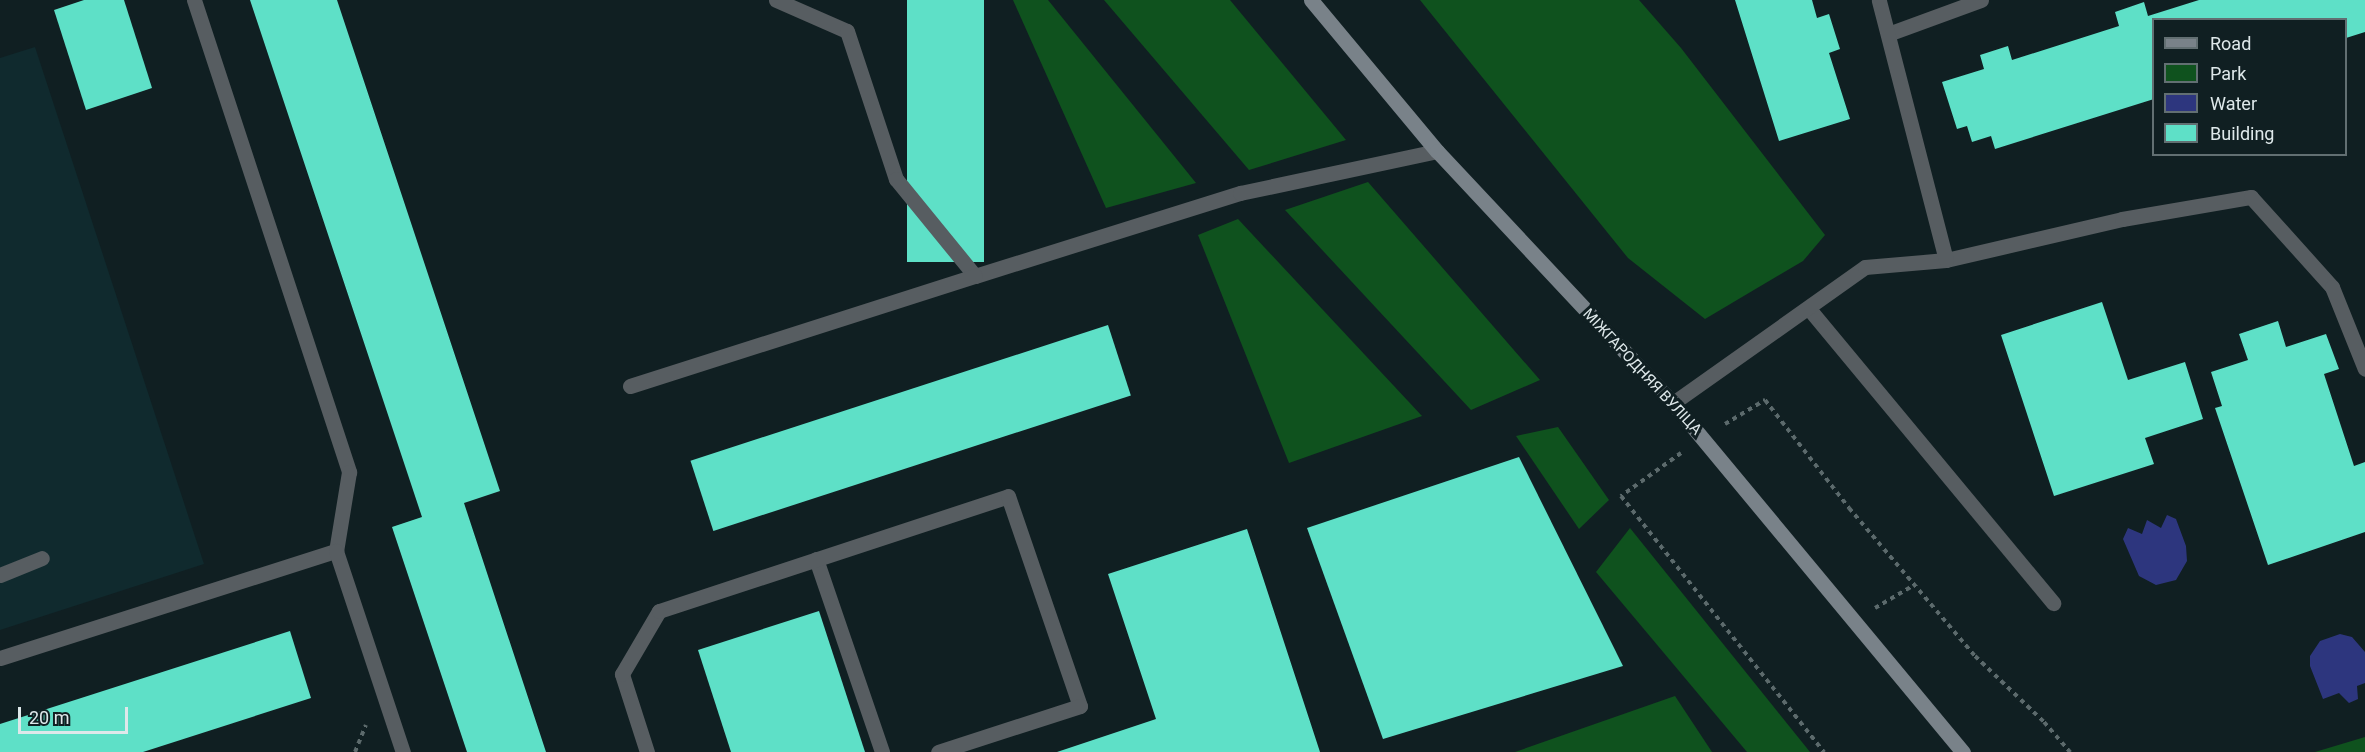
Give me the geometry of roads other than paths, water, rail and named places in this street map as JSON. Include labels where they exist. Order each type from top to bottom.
[{"type":"main road","name":"МІЖГАРОДНЯЯ ВУЛІЦА","points":[[1311,0],[1437,151],[1674,403],[1964,752]]},
{"type":"lane","points":[[194,0],[349,472],[336,551],[403,752]]},
{"type":"lane","points":[[776,0],[847,31],[896,179],[975,276]]},
{"type":"lane","points":[[1879,0],[1947,260]]},
{"type":"lane","points":[[1887,34],[1981,0]]},
{"type":"lane","points":[[630,386],[1240,193],[1437,151]]},
{"type":"lane","points":[[1674,403],[1810,310],[1865,267],[1947,260],[2122,219],[2251,197],[2332,287],[2365,369]]},
{"type":"lane","points":[[1810,310],[2053,603]]},
{"type":"lane","points":[[647,752],[622,674],[659,611],[1008,496],[1080,706],[938,752]]},
{"type":"lane","points":[[0,658],[336,551]]},
{"type":"lane","points":[[0,574],[42,558]]},
{"type":"lane","points":[[816,559],[882,752]]},
{"type":"water","points":[[2167,515],[2176,519],[2186,546],[2187,561],[2176,580],[2156,585],[2139,576],[2123,539],[2128,528],[2142,534],[2147,520],[2161,528]]},
{"type":"water","points":[[2340,634],[2352,637],[2365,652],[2365,683],[2357,686],[2358,699],[2349,703],[2339,693],[2323,699],[2310,666],[2310,656],[2320,641]]}]
